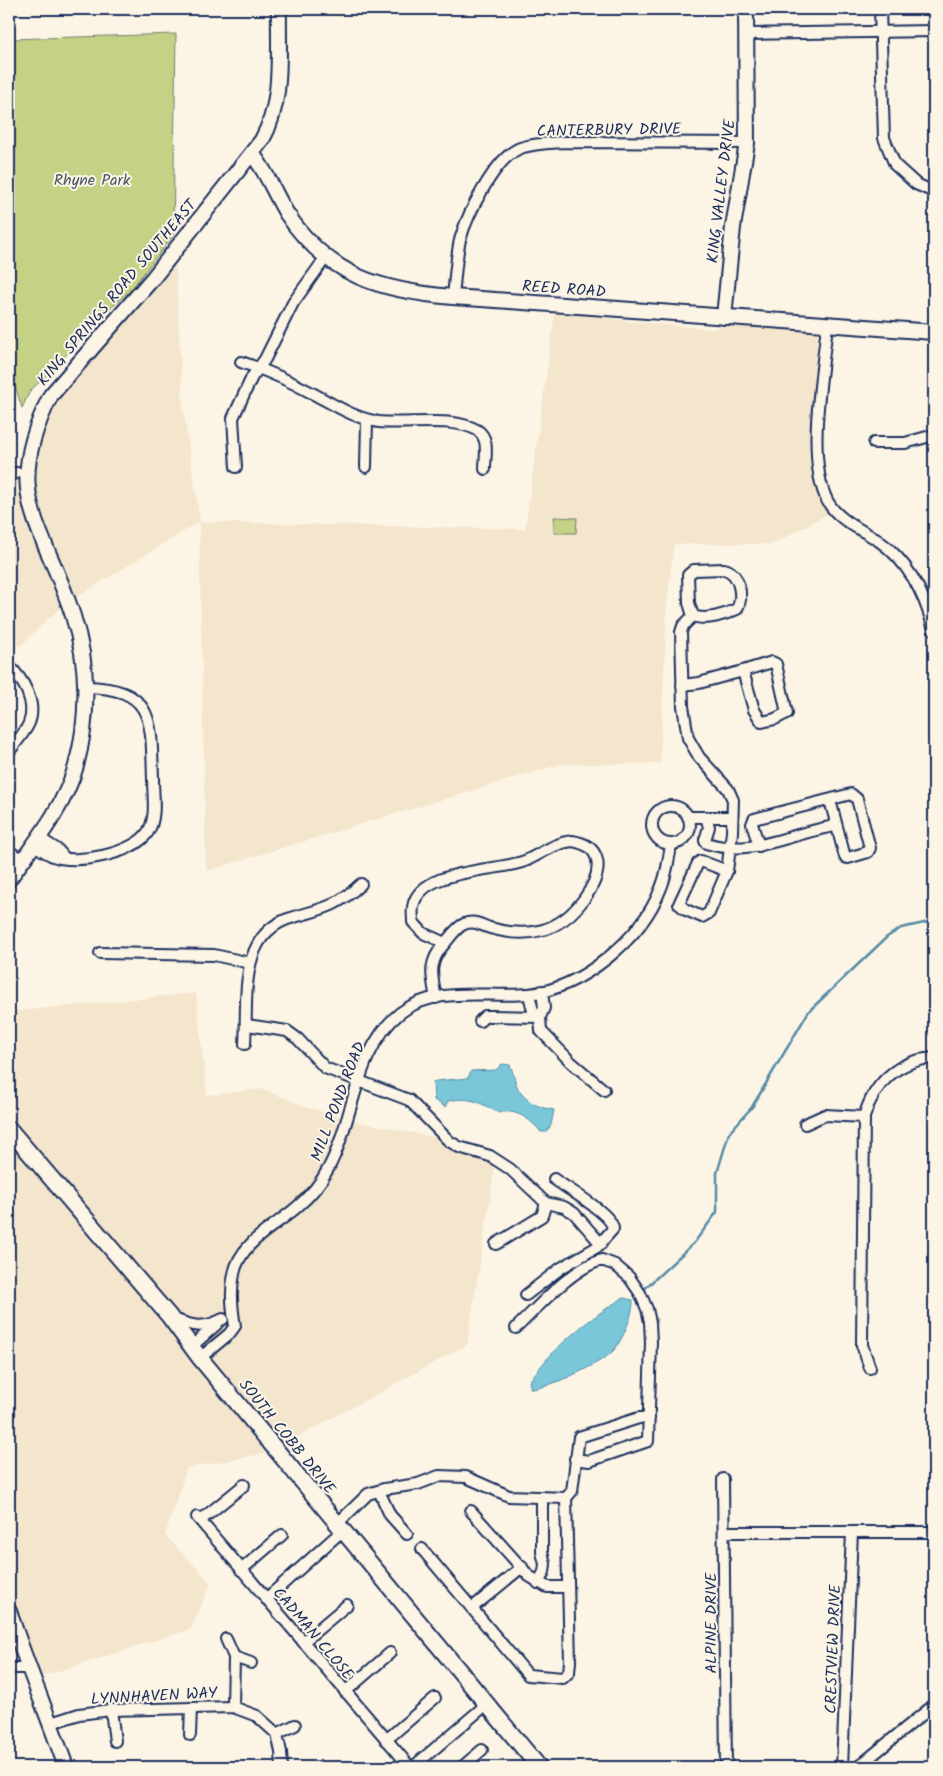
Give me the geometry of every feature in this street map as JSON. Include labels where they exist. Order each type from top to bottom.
[{"type":"main road","name":"SOUTH COBB DRIVE","points":[[9,1129],[169,1316],[196,1353],[539,1767]]},
{"type":"street","name":"KING SPRINGS ROAD SOUTHEAST","points":[[9,879],[63,798],[76,766],[82,732],[85,687],[83,656],[73,617],[27,517],[13,473],[25,438],[37,415],[51,395],[153,278],[266,134],[275,109],[279,9]]},
{"type":"street","name":"KING VALLEY DRIVE","points":[[724,317],[733,227],[747,143],[746,9]]},
{"type":"street","points":[[880,9],[884,138],[895,165],[916,184],[932,191],[934,180]]},
{"type":"street","points":[[747,34],[934,31]]},
{"type":"street","name":"CANTERBURY DRIVE","points":[[454,297],[459,248],[465,227],[488,181],[507,158],[518,149],[536,144],[565,142],[747,143]]},
{"type":"street","name":"REED ROAD","points":[[252,154],[294,224],[326,257],[349,273],[377,285],[406,292],[454,297],[934,332]]},
{"type":"street","points":[[236,467],[233,418],[293,303],[326,257]]},
{"type":"street","points":[[827,324],[816,442],[824,492],[839,515],[878,540],[896,556],[932,610],[934,630]]},
{"type":"street","points":[[241,362],[259,368],[310,392],[347,413],[367,420],[404,423],[446,423],[471,427],[480,432],[486,443],[485,469]]},
{"type":"street","points":[[366,467],[367,420]]},
{"type":"street","points":[[874,443],[905,443],[934,435]]},
{"type":"street","points":[[724,570],[734,574],[739,593],[737,609],[705,618],[693,616],[688,603],[687,583],[690,572],[724,570]]},
{"type":"street","points":[[693,616],[683,626],[681,632],[684,726],[688,738],[699,757],[728,789],[733,800],[727,871],[707,916],[699,916],[680,906],[679,901],[698,862],[704,861],[727,871]]},
{"type":"street","points":[[682,685],[699,683],[775,662],[787,713],[775,719],[759,720],[754,710],[743,671]]},
{"type":"street","points":[[9,666],[25,686],[31,711],[29,723],[9,752]]},
{"type":"street","points":[[36,840],[54,857],[85,859],[128,848],[146,835],[153,817],[152,736],[147,714],[138,702],[127,694],[113,689],[85,687]]},
{"type":"street","points":[[758,846],[752,824],[754,819],[830,800],[855,795],[870,850],[862,855],[845,857],[830,800]]},
{"type":"street","points":[[675,806],[682,809],[688,816],[690,826],[687,834],[678,842],[671,844],[658,838],[653,832],[654,816],[665,807],[675,806]]},
{"type":"street","points":[[688,816],[706,818],[732,817]]},
{"type":"street","points":[[705,840],[709,827],[706,818]]},
{"type":"street","points":[[687,834],[705,840],[708,838],[723,842],[729,848],[758,846],[836,826]]},
{"type":"street","points":[[436,998],[431,975],[435,954],[463,924],[475,922],[510,932],[537,933],[549,929],[570,914],[591,888],[597,873],[595,853],[583,844],[564,842],[525,861],[453,875],[432,883],[420,892],[413,906],[413,922],[423,933],[445,943]]},
{"type":"street","name":"MILL POND ROAD","points":[[196,1353],[229,1334],[235,1326],[228,1317],[234,1272],[240,1259],[256,1239],[308,1197],[324,1177],[336,1152],[373,1046],[382,1032],[401,1012],[428,999],[461,994],[529,994],[578,980],[613,954],[654,903],[662,887],[671,844]]},
{"type":"street","points":[[9,851],[22,860]]},
{"type":"street","points":[[245,1044],[250,962],[258,941],[274,925],[288,918],[338,904],[360,884]]},
{"type":"street","points":[[100,954],[214,955],[250,962]]},
{"type":"street","points":[[542,991],[544,1008],[540,1017],[541,1031],[571,1062],[604,1090]]},
{"type":"street","points":[[529,994],[533,1011],[540,1017]]},
{"type":"street","points":[[480,1021],[485,1016],[540,1017]]},
{"type":"street","points":[[246,1025],[287,1031],[325,1068],[409,1100],[449,1141],[459,1147],[490,1156],[510,1169],[546,1203],[564,1207],[574,1213],[601,1244]]},
{"type":"street","points":[[870,1368],[862,1345],[864,1117],[872,1097],[891,1073],[911,1062],[934,1058]]},
{"type":"street","points":[[805,1124],[825,1116],[864,1117]]},
{"type":"street","points":[[526,1295],[561,1268],[601,1244],[612,1232],[613,1226],[610,1221],[581,1196],[554,1179]]},
{"type":"street","points":[[496,1244],[542,1216],[546,1203]]},
{"type":"street","points":[[516,1328],[554,1291],[581,1271],[602,1260],[615,1265],[628,1277],[640,1294],[650,1322],[648,1441],[589,1461],[575,1459]]},
{"type":"street","points":[[169,1316],[196,1327],[212,1325],[228,1317]]},
{"type":"street","points":[[196,1353],[228,1317]]},
{"type":"street","points":[[422,1549],[528,1675],[563,1678],[569,1672],[570,1662],[566,1498],[572,1490],[578,1440],[582,1436],[596,1434],[639,1418],[649,1418]]},
{"type":"street","points":[[266,1599],[340,1527],[362,1498],[379,1491],[407,1487],[429,1479],[454,1475],[475,1480],[498,1493],[508,1496],[566,1498]]},
{"type":"street","name":"ALPINE DRIVE","points":[[723,1479],[726,1767]]},
{"type":"street","name":"CADMAN CLOSE","points":[[244,1485],[199,1518],[241,1570],[411,1767]]},
{"type":"street","points":[[379,1491],[390,1515],[406,1534]]},
{"type":"street","points":[[538,1583],[544,1572],[545,1564],[542,1552],[542,1497]]},
{"type":"street","points":[[471,1511],[538,1583],[547,1587],[568,1586]]},
{"type":"street","points":[[724,1532],[934,1532]]},
{"type":"street","name":"CRESTVIEW DRIVE","points":[[842,1767],[852,1532]]},
{"type":"street","points":[[241,1570],[282,1536]]},
{"type":"street","points":[[472,1608],[522,1567]]},
{"type":"street","points":[[303,1642],[347,1605]]},
{"type":"street","points":[[9,1611],[27,1668],[51,1723],[66,1767]]},
{"type":"street","points":[[226,1639],[234,1657],[233,1708]]},
{"type":"street","points":[[345,1692],[390,1653]]},
{"type":"street","points":[[234,1657],[251,1663]]},
{"type":"street","points":[[9,1668],[27,1668]]},
{"type":"street","points":[[386,1740],[435,1698]]},
{"type":"street","points":[[411,1767],[487,1704]]},
{"type":"street","points":[[858,1767],[934,1705]]},
{"type":"street","points":[[190,1708],[190,1735]]},
{"type":"street","name":"LYNNHAVEN WAY","points":[[51,1723],[79,1714],[111,1710],[233,1708],[257,1716],[277,1734]]},
{"type":"street","points":[[111,1710],[115,1740]]},
{"type":"street","points":[[282,1767],[277,1734],[295,1725]]},
{"type":"street","points":[[462,1767],[482,1750]]},
{"type":"shaded area","points":[[175,254],[183,406],[200,522],[525,529],[555,311],[627,321],[711,329],[736,325],[816,332],[818,337],[809,439],[810,459],[814,480],[828,514],[773,544],[674,544],[667,604],[660,764],[561,764],[206,871],[199,522],[62,606],[20,646],[9,642],[9,477],[25,482],[38,429],[70,377]]},
{"type":"shaded area","points":[[196,993],[207,1095],[263,1089],[306,1107],[359,1122],[454,1141],[495,1166],[467,1345],[268,1453],[187,1468],[165,1535],[211,1583],[191,1629],[40,1677],[9,1591],[9,1012]]},
{"type":"green space","name":"Rhyne Park","points":[[176,34],[173,236],[130,291],[94,323],[60,362],[30,391],[22,408],[9,367],[9,39]]},
{"type":"green space","points":[[554,517],[577,518],[576,533],[554,533]]},
{"type":"water","points":[[502,1064],[510,1065],[516,1084],[526,1099],[542,1107],[554,1110],[551,1125],[546,1132],[541,1132],[523,1116],[511,1112],[499,1113],[475,1101],[463,1099],[448,1101],[445,1107],[434,1100],[433,1082],[468,1078],[471,1071],[496,1070]]},
{"type":"water","points":[[623,1298],[633,1300],[632,1312],[621,1339],[614,1350],[599,1361],[575,1374],[539,1388],[531,1389],[529,1382],[548,1357],[584,1325]]},
{"type":"waterway","points":[[641,1292],[694,1243],[717,1212],[717,1173],[729,1133],[752,1107],[809,1011],[887,937],[901,928],[934,921]]}]
